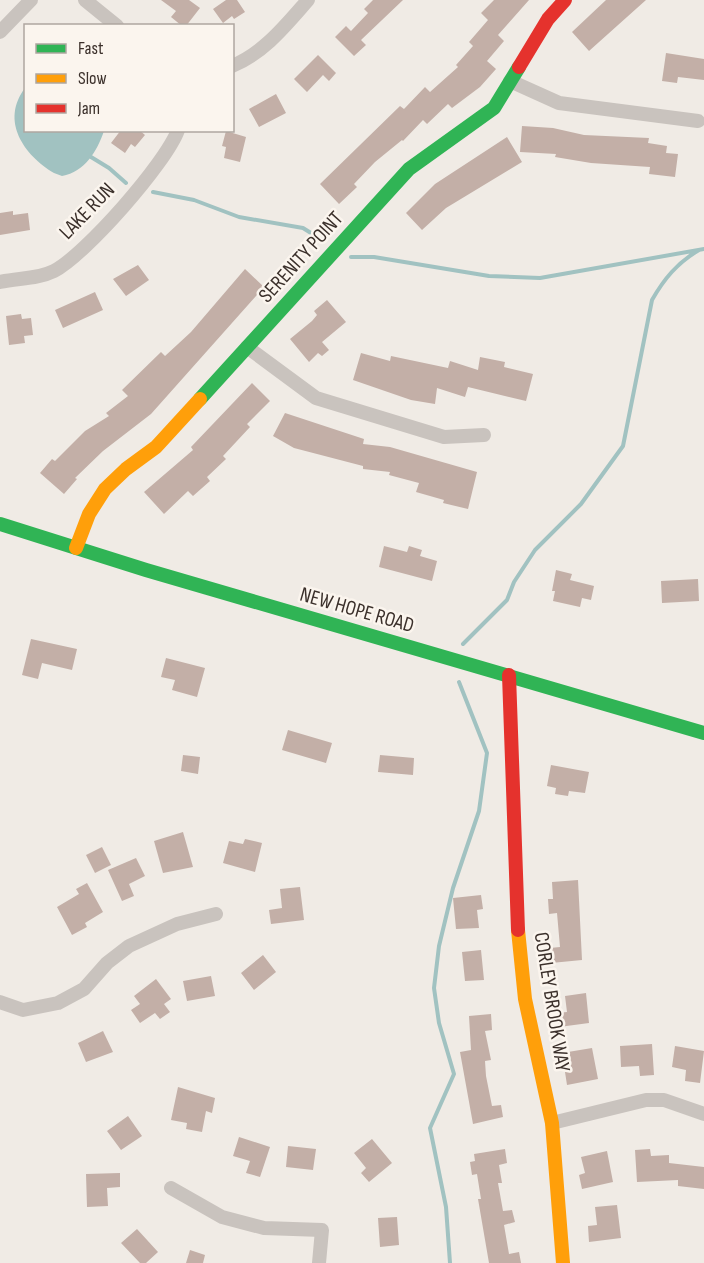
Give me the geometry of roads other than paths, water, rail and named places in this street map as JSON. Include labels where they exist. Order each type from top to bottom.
[{"type":"street","points":[[0,32],[31,0]]},
{"type":"street","points":[[86,0],[115,24]]},
{"type":"street","points":[[234,65],[246,61],[267,44],[308,0]]},
{"type":"street","name":"SERENITY POINT","points":[[76,548],[90,508],[110,482],[156,447],[409,169],[494,108],[548,19],[565,0]]},
{"type":"street","points":[[510,81],[559,103],[698,121]]},
{"type":"street","name":"LAKE RUN","points":[[0,282],[54,271],[80,252],[163,160],[177,132]]},
{"type":"street","points":[[247,347],[316,398],[444,436],[484,435]]},
{"type":"street","name":"NEW HOPE ROAD","points":[[0,524],[704,733]]},
{"type":"street","name":"CORLEY BROOK WAY","points":[[509,675],[519,955],[527,1009],[552,1122],[563,1263]]},
{"type":"street","points":[[0,1002],[23,1010],[58,1003],[84,989],[107,963],[129,946],[177,924],[216,914]]},
{"type":"street","points":[[552,1122],[646,1100],[664,1100],[704,1114]]},
{"type":"street","points":[[171,1188],[222,1217],[264,1228],[322,1230],[319,1263]]},
{"type":"water","points":[[24,90],[24,132],[104,132],[89,160],[77,170],[62,176],[43,166],[25,147],[19,136],[15,125],[18,100]]},
{"type":"waterway","points":[[91,157],[109,168],[126,183]]},
{"type":"waterway","points":[[153,192],[194,200],[239,217],[303,228],[322,240]]},
{"type":"waterway","points":[[351,257],[374,257],[489,276],[540,278],[704,249]]},
{"type":"waterway","points":[[463,644],[507,600],[514,582],[535,550],[581,504],[623,446],[652,300],[672,272],[699,250]]},
{"type":"waterway","points":[[450,1263],[446,1207],[430,1128],[454,1074],[439,1023],[434,988],[439,946],[453,888],[479,811],[487,753],[459,682]]}]
